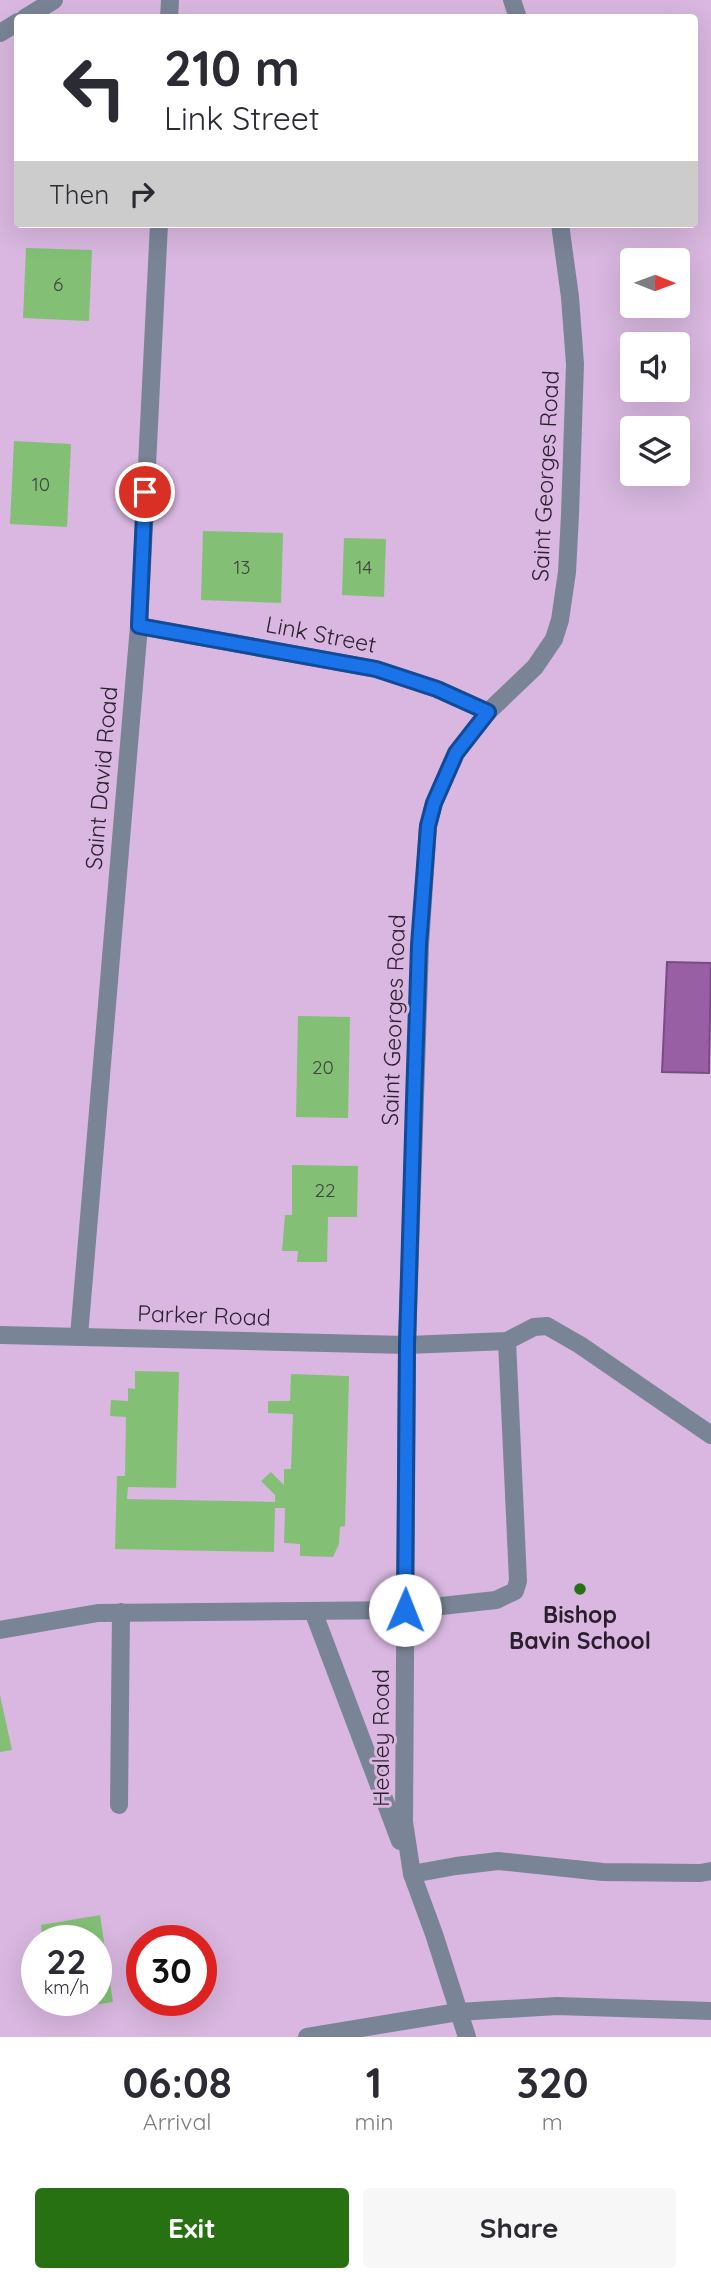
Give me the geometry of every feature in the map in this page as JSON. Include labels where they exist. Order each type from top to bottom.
[{"type":"street","points":[[31,14],[54,0]]},
{"type":"street","name":"Saint David Road","points":[[79,1336],[139,626],[159,228]]},
{"type":"street","name":"Saint Georges Road","points":[[405,1610],[407,1345],[419,945],[428,826],[434,803],[456,753],[488,712],[535,667],[554,639],[560,620],[567,572],[575,365],[570,297],[561,228]]},
{"type":"street","name":"Link Street","points":[[139,626],[376,669],[428,686],[488,712]]},
{"type":"street","points":[[0,1630],[79,1616],[121,1612],[405,1610],[496,1600],[515,1591],[518,1581],[507,1341],[534,1327],[547,1326],[558,1331],[711,1436]]},
{"type":"street","name":"Parker Road","points":[[0,1335],[407,1345],[507,1341]]},
{"type":"street","name":"Healey Road","points":[[405,1610],[404,1811],[412,1874]]},
{"type":"street","name":"Healey Road","points":[[313,1611],[435,1934],[467,2037]]},
{"type":"street","points":[[119,1805],[121,1612]]},
{"type":"street","points":[[412,1874],[498,1861],[603,1872],[711,1871]]},
{"type":"street","points":[[307,2037],[458,2012],[557,2006],[711,2011]]},
{"type":"shaded area","points":[[667,962],[711,963],[709,1073],[662,1072]]},
{"type":"building","points":[[26,248],[92,250],[89,321],[23,318]]},
{"type":"building","points":[[14,441],[71,444],[67,527],[10,524]]},
{"type":"building","points":[[203,531],[283,533],[281,603],[201,600]]},
{"type":"building","points":[[344,538],[386,539],[384,597],[342,595]]},
{"type":"building","points":[[298,1016],[350,1017],[348,1118],[296,1117]]},
{"type":"building","points":[[292,1165],[358,1166],[357,1217],[328,1217],[327,1262],[297,1262],[298,1251],[282,1251],[285,1215],[292,1215]]},
{"type":"building","points":[[135,1371],[179,1372],[176,1488],[128,1487],[127,1499],[275,1502],[275,1495],[261,1481],[271,1472],[284,1485],[284,1469],[291,1469],[293,1414],[268,1413],[268,1401],[290,1401],[291,1374],[349,1376],[345,1526],[340,1527],[339,1544],[333,1557],[300,1556],[300,1544],[284,1543],[285,1508],[275,1508],[274,1552],[115,1549],[117,1476],[125,1476],[126,1417],[110,1416],[111,1400],[128,1401],[128,1388],[135,1389]]},
{"type":"building","points":[[0,1695],[12,1750],[0,1752]]},
{"type":"building","points":[[100,1915],[101,1925],[41,1925]]},
{"type":"place","name":"Bishop Bavin School","points":[[580,1589]]},
{"type":"route","points":[[145,492],[139,626],[376,669],[437,689],[488,712],[456,753],[434,803],[428,826],[419,945],[414,1100],[407,1345],[405,1610]]}]
